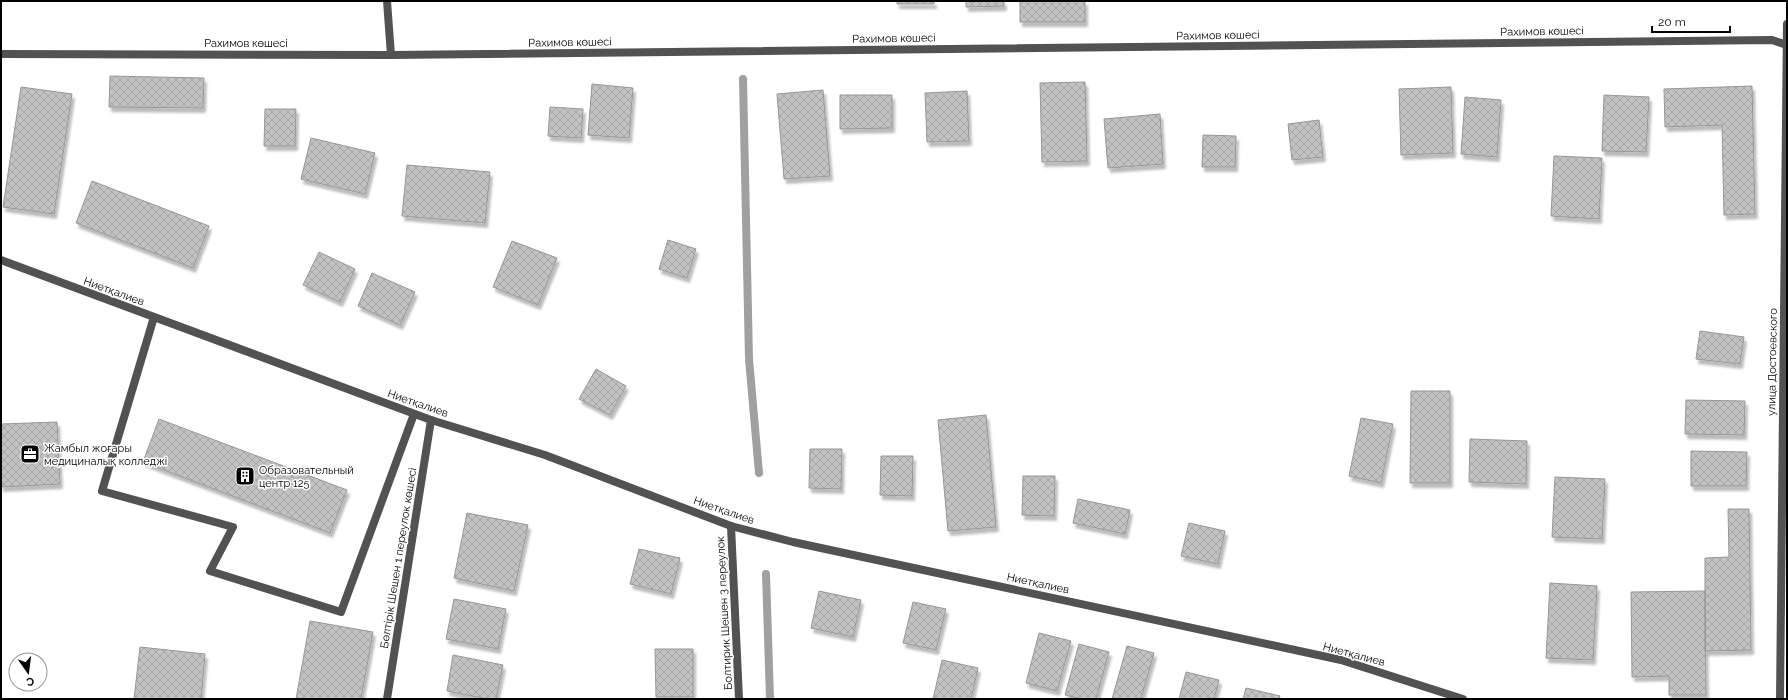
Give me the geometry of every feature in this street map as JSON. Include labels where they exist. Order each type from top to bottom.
[{"type":"street","points":[[386,1],[391,55]]},
{"type":"street","name":"улица Достоевского","points":[[1780,699],[1787,24]]},
{"type":"street","name":"Рахимов көшесі","points":[[1,54],[391,55],[1772,40],[1787,45]]},
{"type":"street","name":"Ниетқалиев","points":[[1,260],[414,414],[545,455],[731,526],[801,544],[1341,660],[1463,699]]},
{"type":"street","points":[[154,317],[102,491],[233,527],[210,571],[341,612],[414,414]]},
{"type":"street","name":"Бөлтірік Шешен 1 переулок көшесі","points":[[387,699],[431,420]]},
{"type":"street","name":"Болтирик Шешен 3 переулок","points":[[731,526],[739,699]]},
{"type":"building","points":[[897,1],[934,1],[934,4],[897,4]]},
{"type":"building","points":[[966,1],[1004,1],[1004,6],[966,7]]},
{"type":"building","points":[[1020,1],[1085,1],[1085,22],[1020,22]]},
{"type":"building","points":[[110,76],[204,78],[203,108],[109,107]]},
{"type":"building","points":[[1085,82],[1087,161],[1042,162],[1040,83]]},
{"type":"building","points":[[592,84],[633,88],[629,138],[588,135]]},
{"type":"building","points":[[1752,86],[1755,214],[1724,215],[1722,125],[1665,127],[1664,89]]},
{"type":"building","points":[[21,87],[72,94],[54,214],[3,207]]},
{"type":"building","points":[[1451,87],[1453,153],[1401,155],[1399,89]]},
{"type":"building","points":[[823,90],[830,176],[784,179],[777,94]]},
{"type":"building","points":[[967,91],[969,141],[927,142],[925,93]]},
{"type":"building","points":[[840,95],[892,95],[892,128],[840,129]]},
{"type":"building","points":[[1604,95],[1649,97],[1646,152],[1602,151]]},
{"type":"building","points":[[1465,97],[1501,100],[1497,157],[1461,154]]},
{"type":"building","points":[[550,107],[583,109],[581,138],[548,136]]},
{"type":"building","points":[[265,109],[296,109],[295,146],[264,146]]},
{"type":"building","points":[[1160,114],[1163,164],[1108,168],[1104,119]]},
{"type":"building","points":[[1319,120],[1323,157],[1292,160],[1288,124]]},
{"type":"building","points":[[1203,135],[1236,136],[1235,167],[1202,167]]},
{"type":"building","points":[[311,138],[375,153],[365,194],[301,179]]},
{"type":"building","points":[[1554,156],[1602,158],[1599,219],[1551,216]]},
{"type":"building","points":[[407,165],[490,172],[485,223],[402,216]]},
{"type":"building","points":[[92,181],[209,226],[193,268],[76,223]]},
{"type":"building","points":[[668,240],[696,249],[687,278],[659,269]]},
{"type":"building","points":[[512,241],[557,258],[538,305],[493,287]]},
{"type":"building","points":[[319,252],[355,269],[340,302],[303,285]]},
{"type":"building","points":[[372,273],[415,292],[400,325],[358,306]]},
{"type":"building","points":[[1700,331],[1744,337],[1740,364],[1696,359]]},
{"type":"building","points":[[596,369],[626,386],[610,415],[579,399]]},
{"type":"building","points":[[1411,391],[1450,391],[1450,483],[1410,483]]},
{"type":"building","points":[[1686,400],[1745,401],[1744,435],[1685,434]]},
{"type":"building","points":[[986,415],[996,527],[948,531],[938,420]]},
{"type":"building","points":[[1361,418],[1393,424],[1381,483],[1349,476]]},
{"type":"building","name":"Образовательный центр 125","points":[[159,419],[347,490],[330,533],[143,462]]},
{"type":"building","name":"Жамбыл жоғары медициналық колледжі","points":[[57,422],[60,484],[1,487],[1,424]]},
{"type":"building","points":[[1470,439],[1527,441],[1526,484],[1469,482]]},
{"type":"building","points":[[810,449],[842,449],[841,489],[809,488]]},
{"type":"building","points":[[1691,451],[1747,452],[1746,486],[1691,486]]},
{"type":"building","points":[[881,456],[913,456],[912,496],[880,495]]},
{"type":"building","points":[[1023,476],[1055,476],[1054,516],[1022,515]]},
{"type":"building","points":[[1555,477],[1605,479],[1602,539],[1552,537]]},
{"type":"building","points":[[1078,499],[1130,510],[1125,534],[1073,523]]},
{"type":"building","points":[[1728,509],[1749,509],[1751,650],[1705,651],[1705,558],[1729,557]]},
{"type":"building","points":[[467,513],[528,525],[514,591],[454,578]]},
{"type":"building","points":[[1189,523],[1225,531],[1218,564],[1181,556]]},
{"type":"building","points":[[639,549],[680,558],[671,594],[630,584]]},
{"type":"building","points":[[1550,583],[1597,586],[1593,660],[1546,658]]},
{"type":"building","points":[[819,591],[861,600],[853,637],[811,628]]},
{"type":"building","points":[[1705,591],[1706,695],[1669,695],[1669,676],[1632,677],[1631,592]]},
{"type":"building","points":[[454,599],[506,609],[498,649],[446,639]]},
{"type":"building","points":[[913,602],[946,609],[936,650],[903,643]]},
{"type":"building","points":[[310,621],[373,632],[361,699],[296,699]]},
{"type":"building","points":[[1039,633],[1071,641],[1057,691],[1026,683]]},
{"type":"building","points":[[1079,644],[1109,652],[1096,699],[1082,699],[1065,695]]},
{"type":"building","points":[[1127,646],[1154,653],[1141,699],[1112,699]]},
{"type":"building","points":[[140,647],[205,654],[201,699],[134,699]]},
{"type":"building","points":[[655,649],[693,649],[693,697],[656,697]]},
{"type":"building","points":[[453,655],[503,665],[496,699],[487,699],[447,691]]},
{"type":"building","points":[[942,660],[978,668],[971,699],[933,699]]},
{"type":"building","points":[[1186,672],[1219,680],[1214,699],[1179,699]]},
{"type":"building","points":[[1246,688],[1280,696],[1279,699],[1243,699]]},
{"type":"waterway","points":[[743,79],[749,359],[759,473]]},
{"type":"waterway","points":[[766,574],[770,699]]},
{"type":"place","name":"Жамбыл жоғары медициналық колледжі","points":[[30,454]]},
{"type":"place","name":"Образовательный центр 125","points":[[245,476]]}]
